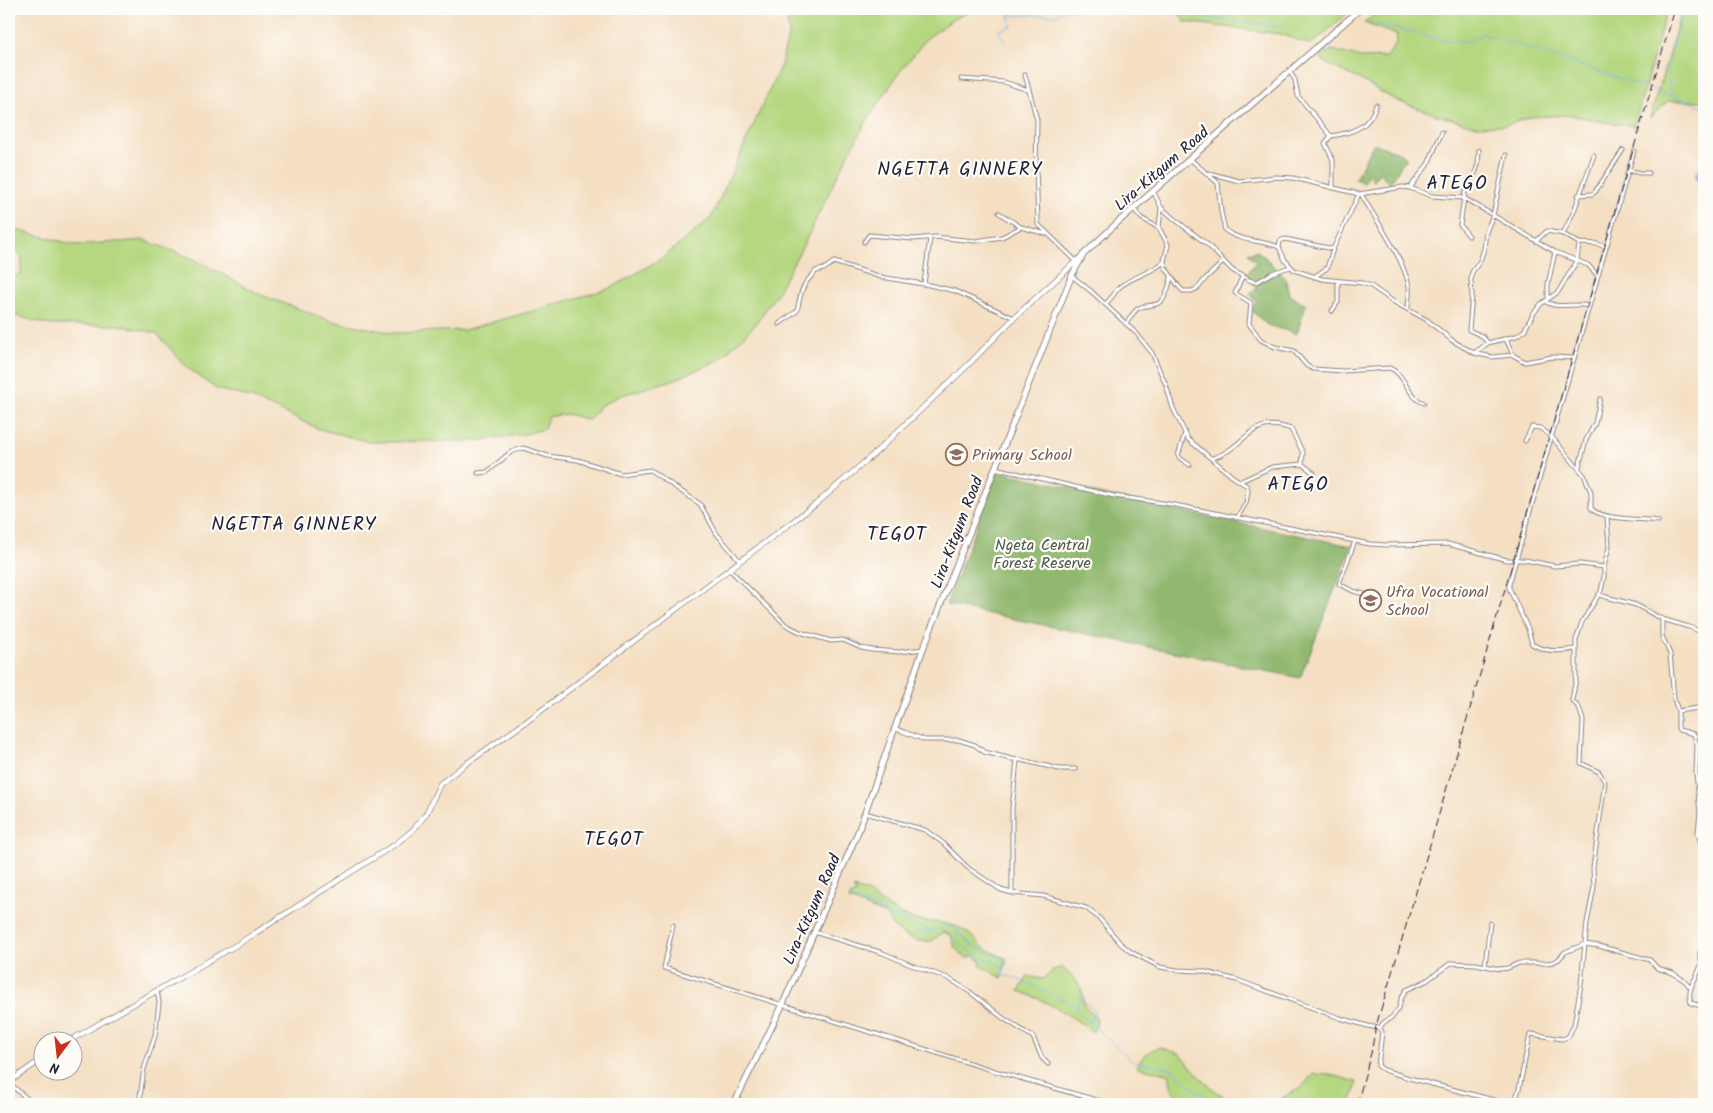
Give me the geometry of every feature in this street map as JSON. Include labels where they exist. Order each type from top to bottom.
[{"type":"main road","name":"Lira-Kitgum Road","points":[[734,1104],[782,1006],[850,851],[923,649],[1072,275],[1084,254],[1189,158],[1290,72],[1360,9]]},
{"type":"main road","points":[[82,1034],[238,944],[397,843],[426,814],[440,784],[793,523],[874,454],[968,365],[1014,318],[1084,254]]},
{"type":"main road","points":[[9,1082],[32,1066]]},
{"type":"street","points":[[1290,72],[1295,80],[1298,96],[1332,136]]},
{"type":"street","points":[[1025,74],[1037,120],[1038,220],[1040,227],[1076,260]]},
{"type":"street","points":[[961,79],[1004,82],[1028,90]]},
{"type":"street","points":[[1333,187],[1334,160],[1325,144],[1332,136],[1347,134],[1367,123],[1374,115],[1376,105]]},
{"type":"street","points":[[1410,188],[1428,164],[1442,132]]},
{"type":"street","points":[[1469,236],[1460,225],[1466,187],[1478,165],[1479,150]]},
{"type":"street","points":[[1578,195],[1595,192],[1623,150]]},
{"type":"street","points":[[1575,649],[1548,651],[1532,644],[1528,629],[1509,588],[1515,559],[1634,151]]},
{"type":"street","points":[[1488,342],[1482,336],[1469,330],[1472,295],[1471,280],[1472,272],[1480,261],[1484,249],[1486,232],[1493,215],[1506,155]]},
{"type":"street","points":[[1563,234],[1570,221],[1594,155]]},
{"type":"street","points":[[1189,158],[1208,173],[1218,184],[1225,230],[1242,238],[1278,247],[1290,267],[1314,277],[1362,283],[1371,286],[1427,320],[1453,341],[1474,353],[1492,357],[1513,355],[1525,362],[1552,357],[1574,358]]},
{"type":"street","points":[[1628,170],[1649,173]]},
{"type":"street","points":[[1208,173],[1239,181],[1276,177],[1293,178],[1360,194],[1396,188],[1410,188],[1432,196],[1464,198],[1555,252],[1591,267],[1598,276]]},
{"type":"street","points":[[1153,191],[1161,206],[1173,218],[1208,245],[1232,270],[1249,280],[1255,282],[1272,273],[1290,267]]},
{"type":"street","points":[[1314,277],[1327,268],[1333,249],[1360,194]]},
{"type":"street","points":[[1360,194],[1383,230],[1405,274],[1409,289],[1408,309]]},
{"type":"street","points":[[1161,206],[1160,228],[1168,245],[1164,261],[1165,267],[1178,287],[1183,291],[1192,291],[1198,288],[1224,262]]},
{"type":"street","points":[[1134,209],[1141,218],[1160,228]]},
{"type":"street","points":[[999,214],[1021,227],[1049,235]]},
{"type":"street","points":[[864,242],[869,235],[913,239],[935,237],[975,241],[1002,237],[1021,227]]},
{"type":"street","points":[[1536,241],[1547,231],[1563,234],[1579,243],[1598,244],[1606,247]]},
{"type":"street","points":[[924,284],[930,238]]},
{"type":"street","points":[[1278,247],[1280,241],[1284,238],[1333,249]]},
{"type":"street","points":[[1474,353],[1488,342],[1516,336],[1528,327],[1533,314],[1546,300],[1558,292],[1577,261],[1579,243]]},
{"type":"street","points":[[1546,300],[1555,252]]},
{"type":"street","points":[[1105,304],[1121,286],[1153,270],[1164,261]]},
{"type":"street","points":[[779,324],[797,311],[802,290],[808,279],[816,271],[824,269],[834,262],[881,277],[955,291],[1014,318]]},
{"type":"street","points":[[1072,275],[1137,334],[1152,353],[1173,408],[1188,439],[1233,477],[1247,486],[1248,496],[1244,508],[1237,518]]},
{"type":"street","points":[[1242,275],[1235,293],[1251,303],[1249,324],[1261,340],[1275,347],[1294,351],[1307,366],[1313,369],[1344,371],[1393,369],[1405,382],[1413,396],[1424,403]]},
{"type":"street","points":[[1126,324],[1139,308],[1158,304],[1162,301],[1172,277]]},
{"type":"street","points":[[1332,311],[1338,302],[1338,281]]},
{"type":"street","points":[[1546,300],[1553,306],[1574,304],[1589,306]]},
{"type":"street","points":[[1506,339],[1513,355]]},
{"type":"street","points":[[1578,467],[1586,440],[1595,423],[1600,399]]},
{"type":"street","points":[[1212,458],[1230,450],[1249,432],[1274,424],[1292,429],[1303,453],[1302,464]]},
{"type":"street","points":[[1525,441],[1529,429],[1532,427],[1540,428],[1551,436],[1578,467],[1590,486],[1592,511],[1607,517],[1658,521]]},
{"type":"street","points":[[1185,432],[1178,456],[1190,465]]},
{"type":"street","points":[[478,473],[486,472],[511,452],[523,448],[548,456],[578,460],[621,474],[650,470],[700,504],[717,534],[740,561]]},
{"type":"street","points":[[1241,482],[1272,467],[1302,464],[1314,472]]},
{"type":"street","points":[[995,468],[1097,493],[1140,501],[1170,504],[1355,540],[1387,545],[1448,544],[1499,558],[1555,566],[1580,564],[1604,567]]},
{"type":"street","points":[[1514,1104],[1530,1035],[1562,1039],[1568,1037],[1577,1015],[1587,923],[1594,886],[1593,868],[1605,782],[1599,772],[1581,763],[1583,720],[1579,708],[1572,700],[1576,679],[1575,649],[1577,635],[1582,622],[1599,595],[1604,577],[1608,547],[1607,517]]},
{"type":"street","points":[[1355,540],[1339,584],[1353,591],[1371,596]]},
{"type":"street","points":[[729,569],[786,625],[800,632],[831,641],[843,640],[861,648],[872,650],[899,652],[923,649]]},
{"type":"street","points":[[1599,595],[1636,605],[1662,619],[1704,633]]},
{"type":"street","points":[[1662,619],[1662,636],[1670,654],[1674,699],[1678,711],[1678,729],[1694,734],[1697,746],[1696,773],[1700,812],[1698,834],[1703,844],[1704,852]]},
{"type":"street","points":[[1678,711],[1704,707]]},
{"type":"street","points":[[894,728],[925,740],[954,739],[965,741],[984,752],[1059,769],[1075,769]]},
{"type":"street","points":[[1012,894],[1012,809],[1017,760]]},
{"type":"street","points":[[864,813],[925,830],[943,843],[968,868],[997,888],[1012,894],[1038,895],[1086,908],[1099,918],[1121,944],[1131,952],[1160,967],[1202,971],[1238,980],[1340,1018],[1380,1028]]},
{"type":"street","points":[[1485,965],[1490,923]]},
{"type":"street","points":[[673,925],[664,968],[995,1071],[1110,1104]]},
{"type":"street","points":[[814,932],[883,953],[910,965],[948,978],[1033,1037],[1042,1058],[1048,1064]]},
{"type":"street","points":[[1380,1028],[1392,1018],[1399,1008],[1406,990],[1426,981],[1451,963],[1485,965],[1500,969],[1519,963],[1546,963],[1553,962],[1559,959],[1565,952],[1585,944],[1650,960],[1657,968],[1672,973],[1690,987]]},
{"type":"street","points":[[1704,947],[1700,953],[1702,964],[1690,987],[1690,1002],[1704,1007]]},
{"type":"street","points":[[139,1104],[144,1068],[156,1029],[159,1003],[158,990]]},
{"type":"street","points":[[1380,1028],[1382,1037],[1378,1062],[1380,1068],[1409,1078],[1509,1104]]},
{"type":"street","points":[[9,1082],[34,1104]]},
{"type":"green space","points":[[785,9],[977,9],[955,18],[927,38],[901,70],[867,120],[776,295],[753,327],[719,360],[676,379],[619,396],[600,406],[589,420],[567,414],[548,417],[544,429],[525,434],[475,441],[370,442],[319,429],[252,398],[216,389],[187,367],[156,333],[118,325],[50,325],[9,314],[9,281],[21,273],[22,257],[9,242],[9,228],[76,245],[144,240],[194,259],[261,295],[332,321],[394,333],[464,330],[611,288],[664,257],[711,218],[781,65],[789,32]]},
{"type":"green space","points":[[1175,9],[1352,9],[1311,45],[1280,34],[1185,22]]},
{"type":"green space","points":[[1380,9],[1667,9],[1634,126],[1571,115],[1531,117],[1506,125],[1477,126],[1434,114],[1395,100],[1361,80],[1325,63],[1319,55],[1332,50],[1361,58],[1387,57],[1396,43],[1397,35],[1364,23]]},
{"type":"green space","points":[[1682,9],[1704,9],[1704,101],[1668,101],[1650,118]]},
{"type":"green space","points":[[1373,144],[1397,151],[1407,159],[1403,162],[1391,182],[1387,181],[1379,172],[1374,181],[1371,180],[1373,176],[1369,175],[1364,183],[1355,179]]},
{"type":"green space","points":[[1257,251],[1276,268],[1267,273],[1269,275],[1279,271],[1286,280],[1289,295],[1306,304],[1297,334],[1267,325],[1252,311],[1256,302],[1250,293],[1257,289],[1247,274],[1256,262],[1248,253]]},
{"type":"green space","name":"Ngeta Central Forest Reserve","points":[[998,471],[1139,503],[1352,546],[1300,678],[946,605]]},
{"type":"green space","points":[[853,888],[867,892],[901,915],[915,920],[943,923],[958,927],[971,935],[984,948],[1007,959],[1002,978],[981,966],[980,960],[973,956],[966,958],[955,948],[951,935],[943,932],[932,941],[917,941],[904,935],[893,927],[886,915],[849,900],[851,895],[856,893]]},
{"type":"green space","points":[[1061,967],[1078,983],[1084,999],[1084,1005],[1097,1019],[1093,1032],[1058,1009],[1019,991],[1028,976],[1043,979]]},
{"type":"green space","points":[[1160,1047],[1180,1054],[1213,1089],[1230,1101],[1241,1104],[1183,1104],[1173,1090],[1170,1083],[1170,1074],[1137,1067],[1146,1054]]},
{"type":"green space","points":[[1313,1074],[1331,1075],[1357,1082],[1351,1104],[1291,1104],[1282,1098],[1303,1086]]},
{"type":"water","points":[[1704,165],[1704,195],[1695,175]]},
{"type":"waterway","points":[[1005,42],[998,31],[1012,26],[1008,9]]},
{"type":"waterway","points":[[1009,15],[1056,15],[1063,10],[1079,9]]},
{"type":"waterway","points":[[1142,9],[1284,27]]},
{"type":"waterway","points":[[1674,97],[1670,86],[1668,64],[1684,9]]},
{"type":"waterway","points":[[1368,22],[1448,41],[1470,41],[1483,34],[1704,107]]},
{"type":"waterway","points":[[851,898],[919,927],[931,930],[947,927],[954,928],[970,943],[981,950],[1004,959],[1004,966]]},
{"type":"waterway","points":[[910,938],[913,932],[932,933],[935,929]]},
{"type":"waterway","points":[[957,932],[956,942],[973,953],[1003,967],[1004,976],[1028,983],[1077,1006],[1076,1010],[1133,1061],[1173,1069],[1175,1073],[1215,1104]]},
{"type":"waterway","points":[[1077,1005],[1084,992]]},
{"type":"waterway","points":[[1080,998],[1095,1011],[1090,1022]]},
{"type":"railway","points":[[1357,1104],[1371,1053],[1376,1026],[1675,9]]},
{"type":"place","name":"Primary School","points":[[956,454]]},
{"type":"place","name":"Ufra Vocational School","points":[[1370,600]]},
{"type":"district","name":"NGETTA GINNERY","points":[[960,168]]},
{"type":"district","name":"ATEGO","points":[[1457,182]]},
{"type":"district","name":"ATEGO","points":[[1298,483]]},
{"type":"district","name":"NGETTA GINNERY","points":[[294,523]]},
{"type":"district","name":"TEGOT","points":[[897,533]]},
{"type":"district","name":"TEGOT","points":[[614,838]]}]
